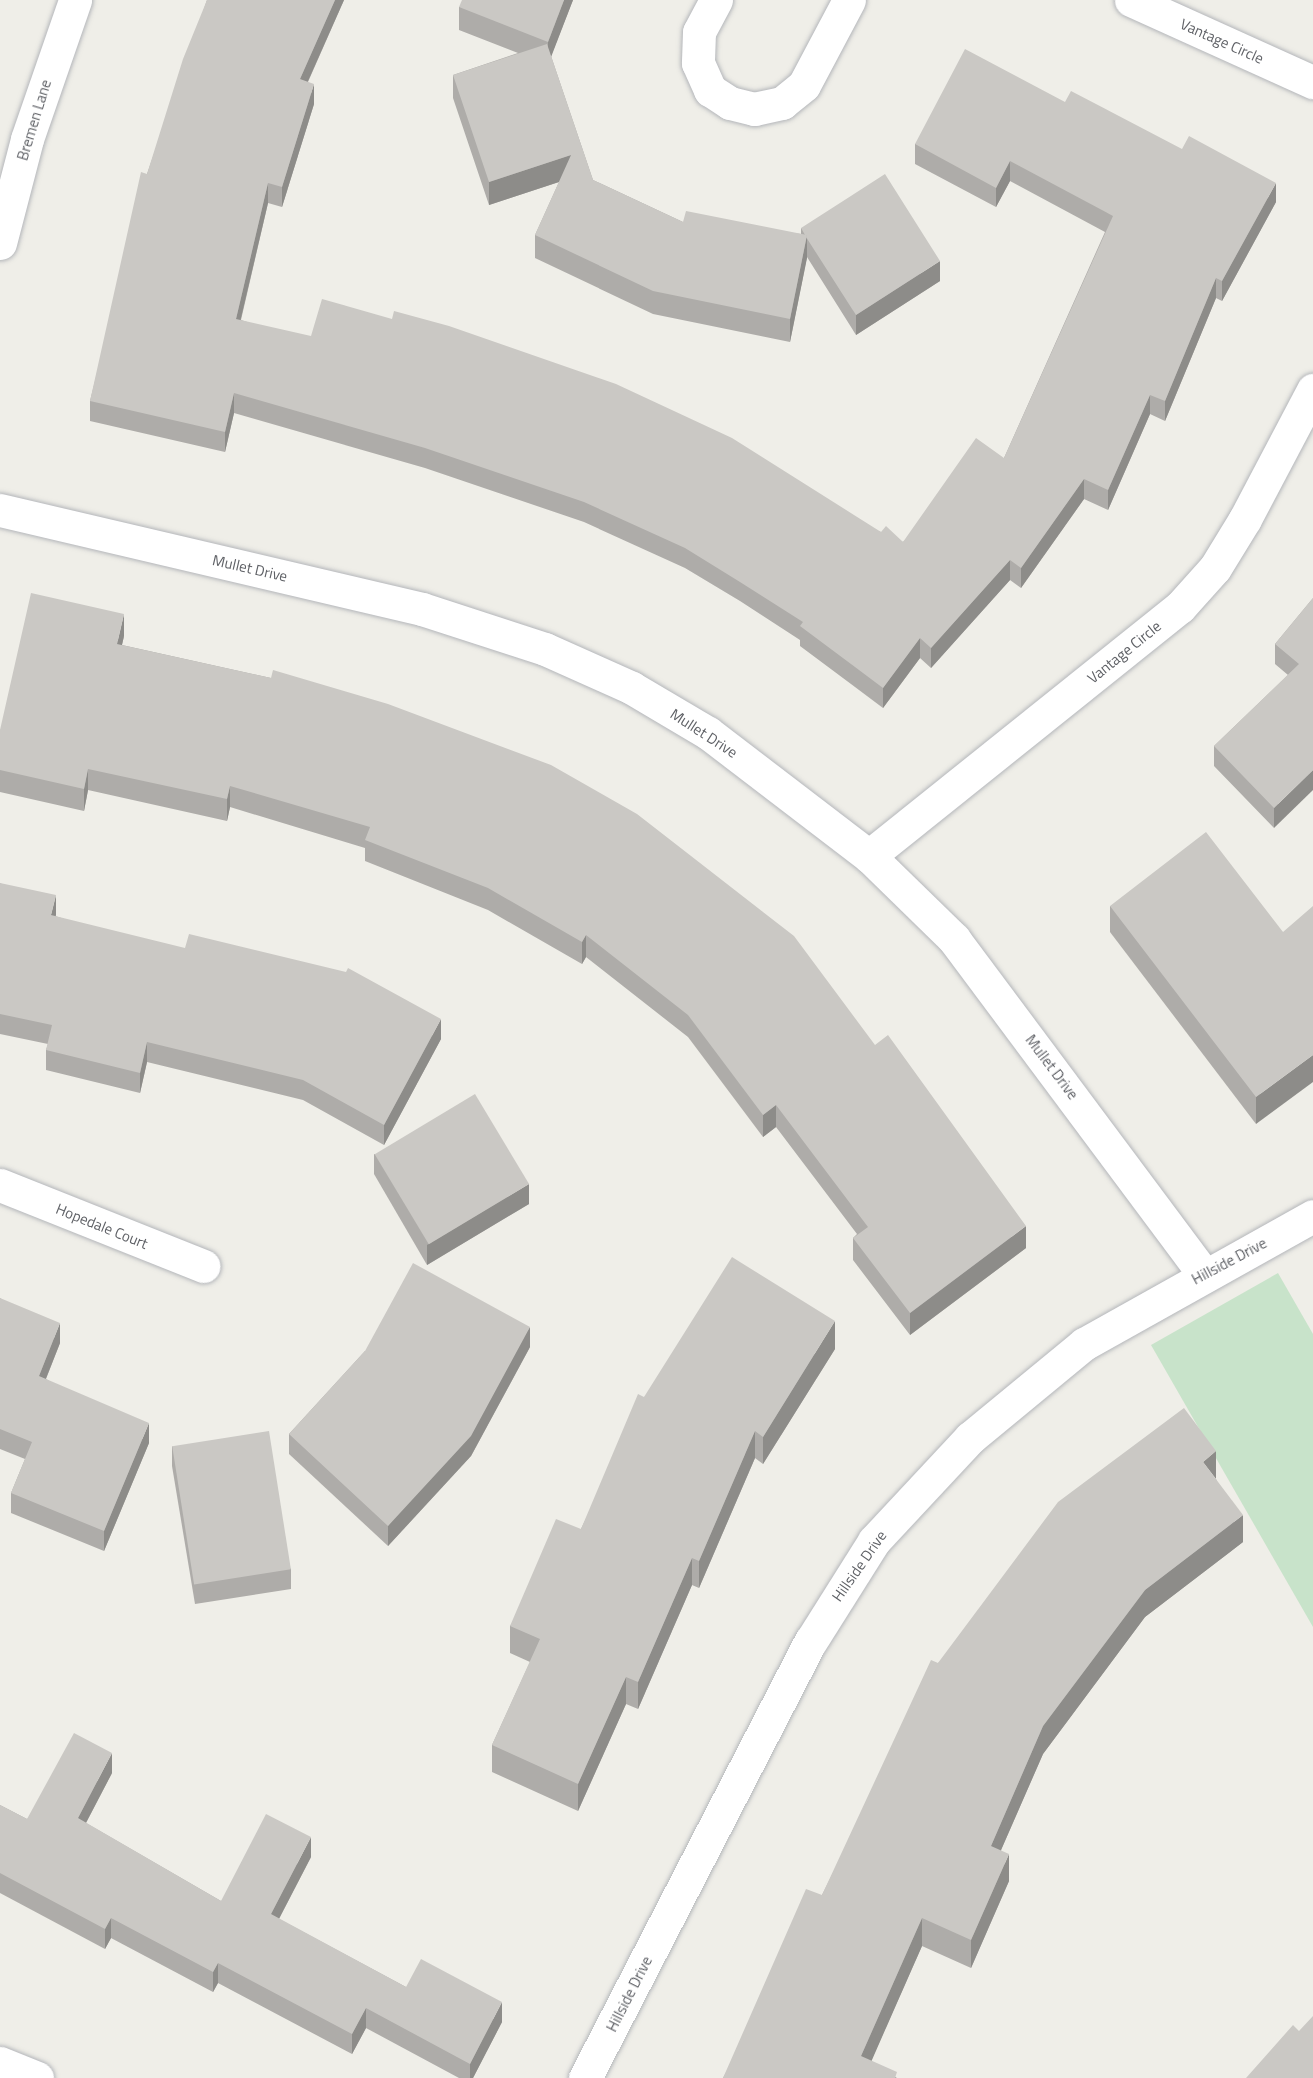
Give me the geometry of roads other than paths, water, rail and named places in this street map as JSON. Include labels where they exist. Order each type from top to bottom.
[{"type":"street","name":"Bremen Lane","points":[[0,243],[27,139],[75,0]]},
{"type":"street","points":[[716,0],[699,32],[698,63],[710,90],[730,103],[754,109],[782,103],[804,85],[849,0]]},
{"type":"street","name":"Vantage Circle","points":[[1131,0],[1313,82]]},
{"type":"street","name":"Vantage Circle","points":[[869,856],[1180,607],[1215,568],[1245,519],[1313,390]]},
{"type":"street","name":"Mullet Drive","points":[[0,510],[422,609],[544,649],[632,688],[708,733],[869,856],[954,939],[1203,1274]]},
{"type":"street","name":"Hopedale Court","points":[[0,1185],[204,1266]]},
{"type":"street","name":"Hillside Drive","points":[[585,2078],[811,1641],[874,1540],[961,1446],[1033,1384],[1122,1320],[1313,1216]]},
{"type":"street","points":[[0,2063],[37,2078]]}]
